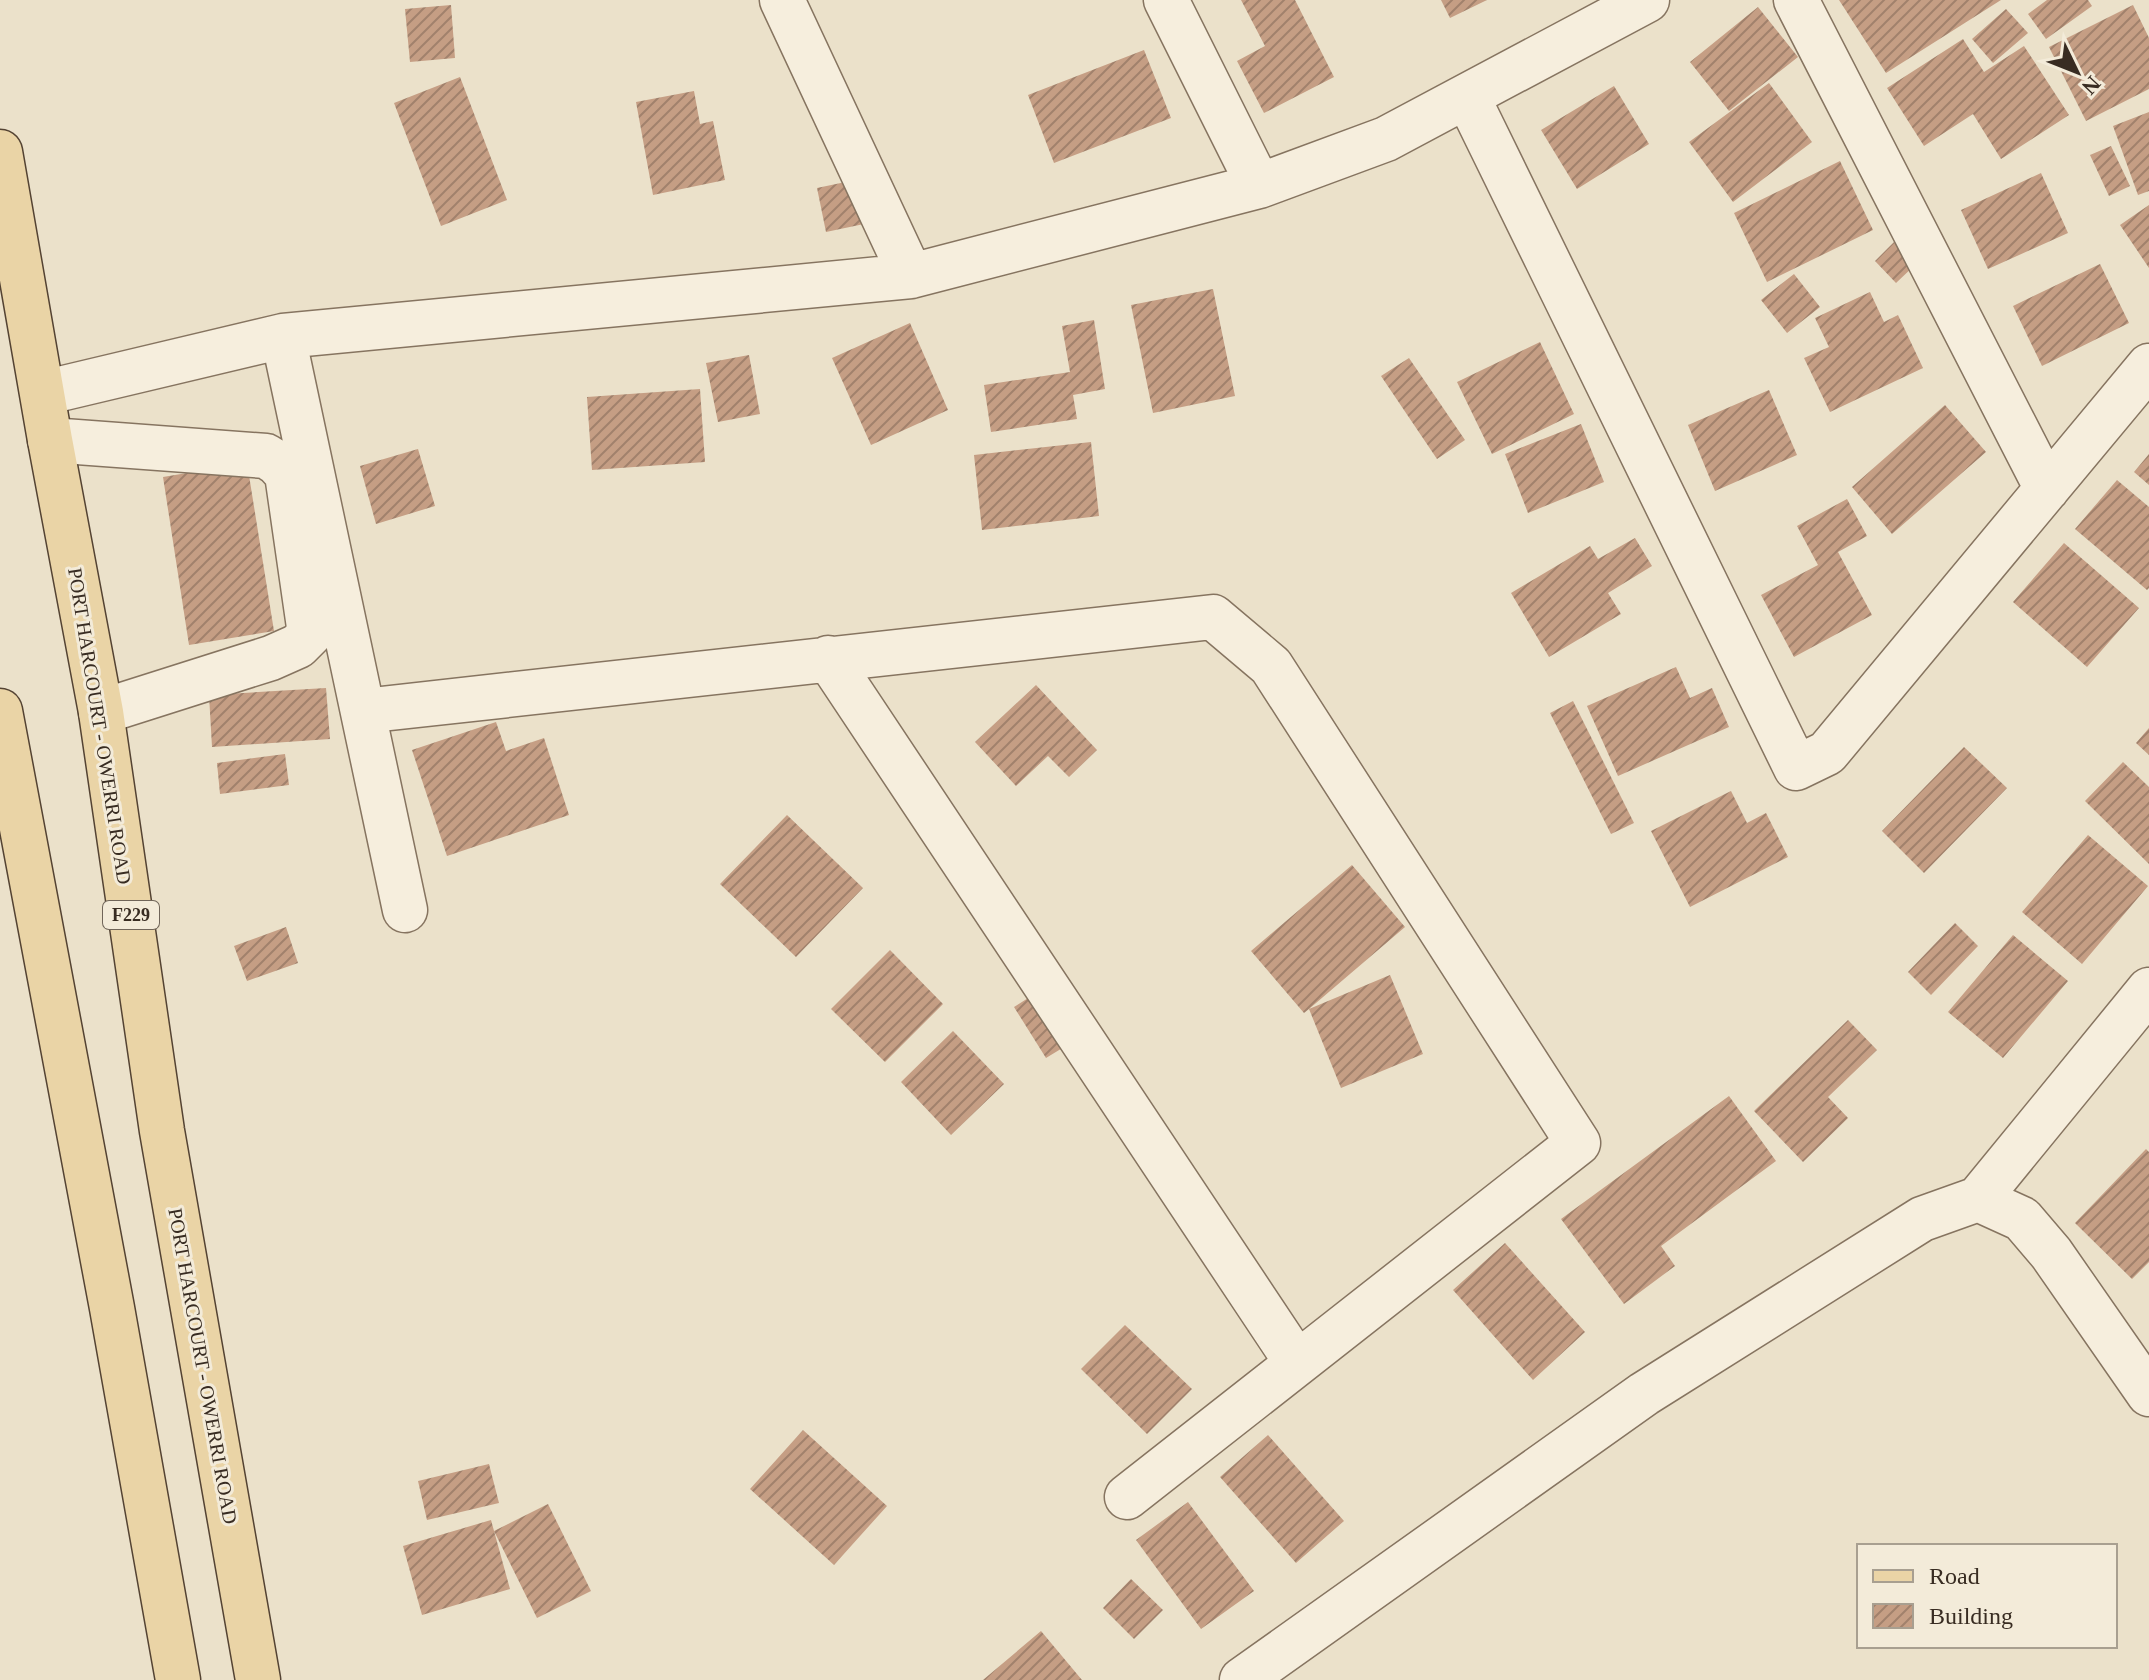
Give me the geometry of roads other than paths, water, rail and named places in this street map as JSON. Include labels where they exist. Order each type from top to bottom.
[{"type":"main road","name":"PORT HARCOURT - OWERRI ROAD","points":[[0,152],[101,712],[162,1131],[258,1680]]},
{"type":"main road","points":[[0,711],[178,1680]]},
{"type":"street","points":[[782,0],[911,276]]},
{"type":"street","points":[[1166,0],[1259,186]]},
{"type":"street","points":[[43,393],[283,336],[911,276],[1259,186],[1386,139],[1647,0]]},
{"type":"street","points":[[1796,0],[2047,489]]},
{"type":"street","points":[[1467,96],[1796,768],[1827,753],[2149,366]]},
{"type":"street","points":[[283,336],[405,910]]},
{"type":"street","points":[[50,440],[266,456],[287,474],[310,634],[298,646],[271,658],[101,712]]},
{"type":"street","points":[[363,711],[1213,617],[1271,666],[1578,1143],[1127,1497]]},
{"type":"street","points":[[828,658],[1297,1363]]},
{"type":"street","points":[[1242,1680],[1644,1394],[1922,1219],[1978,1199],[2149,990]]},
{"type":"street","points":[[1978,1199],[2022,1219],[2051,1253],[2149,1394]]}]
